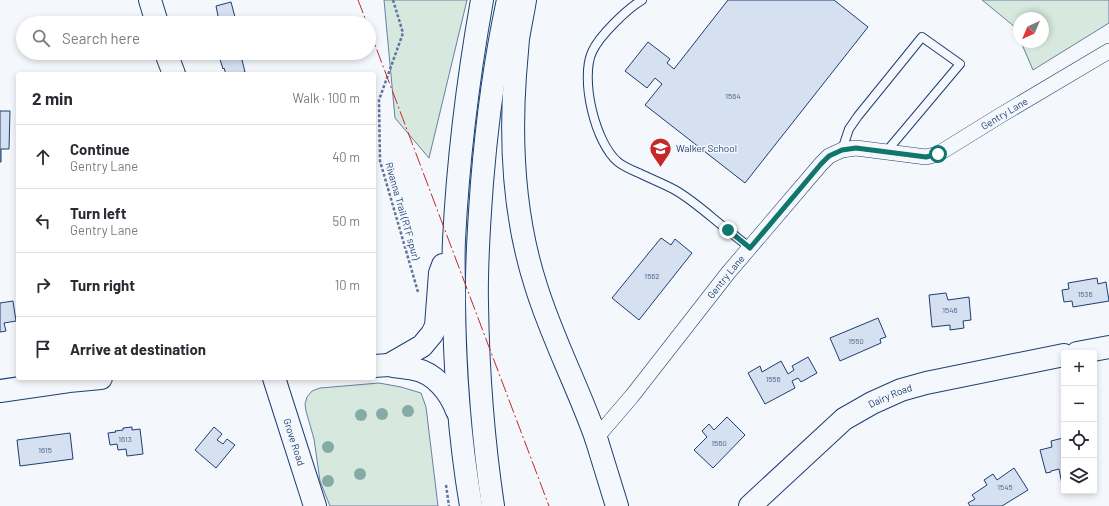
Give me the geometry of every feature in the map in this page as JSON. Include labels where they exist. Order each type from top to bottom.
[{"type":"main road","points":[[150,0],[155,16]]},
{"type":"main road","points":[[471,506],[463,462],[454,343],[454,242],[462,130],[473,50],[482,0]]},
{"type":"main road","points":[[493,506],[479,378],[477,303],[479,228],[485,147],[493,81],[501,31],[508,0]]},
{"type":"main road","points":[[525,0],[518,40],[513,134],[516,195],[522,231],[536,286],[550,325],[587,412],[617,506]]},
{"type":"main road","points":[[169,60],[173,72]]},
{"type":"main road","points":[[381,366],[422,346],[432,334],[436,326],[440,273],[454,242]]},
{"type":"main road","points":[[1092,350],[1109,347]]},
{"type":"main road","name":"Dairy Road","points":[[750,506],[844,419],[872,403],[901,390],[926,383],[1061,356]]},
{"type":"main road","points":[[381,366],[415,369],[432,376],[444,388],[453,401],[459,420]]},
{"type":"main road","points":[[0,391],[80,380]]},
{"type":"main road","name":"Grove Road","points":[[275,380],[315,506]]},
{"type":"street","name":"Gentry Lane","points":[[596,438],[632,396],[723,280],[829,156],[842,150],[856,148],[926,157],[938,154],[1109,51]]},
{"type":"lane","points":[[642,0],[625,12],[601,38],[592,51],[589,59],[587,70],[588,89],[598,132],[609,152],[619,163],[675,190],[701,208],[750,248]]},
{"type":"lane","points":[[842,150],[849,129],[858,116],[922,37],[960,64],[886,152]]},
{"type":"path","name":"Rivanna Trail (RTF spur)","points":[[393,0],[403,33],[379,100],[380,161],[418,293]]},
{"type":"path","points":[[446,482],[449,506]]},
{"type":"shaded area","points":[[384,0],[467,0],[429,158],[395,118]]},
{"type":"shaded area","points":[[982,0],[1109,0],[1109,23],[1033,70],[1024,48],[1049,48],[1049,12],[1013,12],[1013,25]]},
{"type":"shaded area","points":[[379,383],[401,387],[421,393],[426,407],[438,506],[330,506],[320,481],[314,439],[306,411],[305,404],[307,397],[312,391],[320,388]]},
{"type":"building","points":[[728,0],[834,0],[868,27],[745,183],[645,105],[662,84],[655,78],[647,88],[625,71],[648,42],[670,59],[667,63],[674,69]]},
{"type":"building","points":[[231,2],[235,16],[218,16],[216,6]]},
{"type":"building","points":[[220,60],[242,60],[245,72],[225,72],[224,68],[223,69]]},
{"type":"building","points":[[0,111],[10,111],[9,149],[1,149],[1,162],[0,162]]},
{"type":"building","points":[[661,238],[671,245],[675,239],[692,253],[639,320],[612,298]]},
{"type":"building","points":[[1097,278],[1098,284],[1106,282],[1109,301],[1073,307],[1072,301],[1064,302],[1062,290],[1069,289],[1068,283]]},
{"type":"building","points":[[946,293],[948,300],[969,297],[971,320],[963,321],[964,328],[950,330],[950,325],[932,327],[929,295]]},
{"type":"building","points":[[13,301],[16,321],[4,323],[6,331],[0,332],[0,303]]},
{"type":"building","points":[[878,318],[886,337],[880,339],[881,343],[840,361],[830,338]]},
{"type":"building","points":[[808,357],[817,373],[801,382],[798,378],[792,381],[795,388],[765,404],[748,373],[760,366],[762,372],[781,361],[788,374],[794,370],[792,366]]},
{"type":"building","points":[[727,417],[745,435],[713,468],[694,450],[707,437],[702,431],[709,424],[714,430]]},
{"type":"building","points":[[132,427],[132,430],[140,429],[143,454],[127,456],[126,449],[118,450],[117,444],[110,445],[108,433],[123,430],[123,428]]},
{"type":"building","points":[[214,427],[222,434],[217,440],[223,444],[227,439],[235,445],[216,468],[195,450]]},
{"type":"building","points":[[70,433],[73,459],[20,466],[17,440]]},
{"type":"building","points":[[1061,438],[1061,479],[1059,469],[1046,473],[1040,450],[1052,447],[1051,441]]},
{"type":"building","points":[[1014,468],[1028,490],[1002,506],[970,506],[968,503],[975,499],[972,495],[987,485],[984,480],[993,474],[997,480]]},
{"type":"power","points":[[358,0],[364,16]]},
{"type":"power","points":[[376,48],[549,506]]},
{"type":"place","name":"Walker School","points":[[660,168]]},
{"type":"route","points":[[728,230],[750,248],[821,164],[829,156],[842,150],[856,148],[926,157],[938,154]]}]
